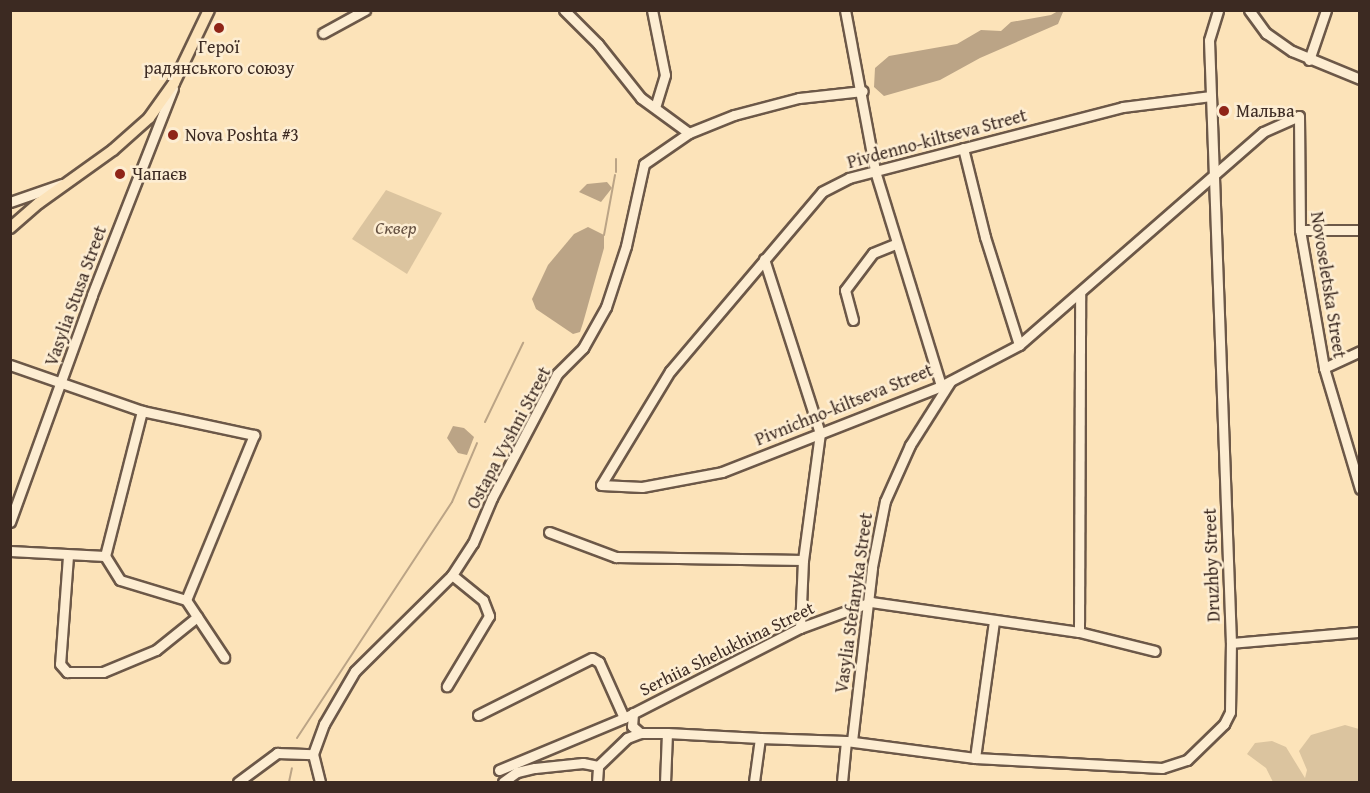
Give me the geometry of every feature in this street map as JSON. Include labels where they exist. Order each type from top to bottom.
[{"type":"main road","points":[[10,228],[136,130],[174,83],[209,10]]},
{"type":"street","points":[[322,33],[365,10]]},
{"type":"street","points":[[564,10],[598,44],[641,98],[689,133]]},
{"type":"street","points":[[651,10],[665,75],[655,108]]},
{"type":"street","points":[[845,10],[863,91],[875,171],[895,244],[941,386]]},
{"type":"street","name":"Druzhby Street","points":[[640,733],[849,741],[975,758],[1175,766],[1216,731],[1230,712],[1232,643],[1209,40],[1218,10]]},
{"type":"street","points":[[1249,10],[1276,41],[1309,60],[1359,79]]},
{"type":"street","points":[[1309,60],[1326,10]]},
{"type":"street","name":"Vasylia Stusa Street","points":[[10,522],[174,83]]},
{"type":"street","name":"Ostapa Vyshni Street","points":[[312,754],[324,724],[355,671],[452,575],[473,543],[492,498],[557,374],[583,348],[606,307],[626,246],[644,164],[689,133],[776,104],[863,91]]},
{"type":"street","name":"Pivdenno-kiltseva Street","points":[[601,485],[670,371],[822,192],[875,171],[1123,107],[1211,96]]},
{"type":"street","name":"Pivnichno-kiltseva Street","points":[[601,485],[642,487],[722,472],[941,386],[1020,345],[1263,132],[1299,116]]},
{"type":"street","name":"Novoseletska Street","points":[[1299,116],[1300,230],[1324,368],[1359,489]]},
{"type":"street","points":[[963,148],[985,237],[1020,345]]},
{"type":"street","points":[[10,202],[70,182]]},
{"type":"street","points":[[1300,230],[1359,230]]},
{"type":"street","points":[[853,320],[845,290],[873,254],[895,244]]},
{"type":"street","points":[[764,259],[820,433],[803,560],[800,628]]},
{"type":"street","points":[[1079,632],[1080,293]]},
{"type":"street","points":[[1324,368],[1359,351]]},
{"type":"street","points":[[10,365],[142,411],[254,435],[186,600]]},
{"type":"street","name":"Vasylia Stefanyka Street","points":[[849,741],[871,602],[872,567],[885,501],[910,445],[952,379]]},
{"type":"street","points":[[142,411],[105,556],[120,580],[186,600],[225,657]]},
{"type":"street","points":[[549,532],[616,557],[803,560]]},
{"type":"street","points":[[10,551],[68,556],[105,556]]},
{"type":"street","points":[[68,556],[61,623],[60,664],[67,672],[103,672],[114,668],[168,643],[197,616]]},
{"type":"street","points":[[447,686],[489,616],[483,600],[452,575]]},
{"type":"street","name":"Serhiia Shelukhina Street","points":[[499,770],[624,718],[800,628],[871,602],[1079,632],[1155,651]]},
{"type":"street","points":[[975,758],[994,621]]},
{"type":"street","points":[[1232,643],[1359,632]]},
{"type":"street","points":[[478,716],[592,658],[598,662],[624,718]]},
{"type":"street","points":[[597,783],[598,766],[627,738],[640,733],[632,726],[633,713]]},
{"type":"street","points":[[665,783],[667,733]]},
{"type":"street","points":[[754,783],[760,738]]},
{"type":"street","points":[[842,783],[849,741]]},
{"type":"street","points":[[238,783],[277,753],[312,754],[320,783]]},
{"type":"street","points":[[502,783],[517,772],[535,768],[583,763],[598,766]]},
{"type":"green space","name":"Сквер","points":[[386,190],[442,213],[407,274],[352,239]]},
{"type":"green space","points":[[1345,725],[1359,729],[1359,782],[1273,782],[1266,768],[1247,754],[1255,743],[1272,741],[1286,747],[1305,778],[1307,770],[1299,751],[1311,735]]},
{"type":"shaded area","points":[[1058,11],[1063,12],[1058,24],[980,58],[940,80],[884,96],[874,87],[875,68],[889,56],[957,44],[981,30],[1001,31],[1011,22],[1051,15]]},
{"type":"shaded area","points":[[607,182],[612,188],[601,202],[579,192],[587,184]]},
{"type":"shaded area","points":[[588,227],[604,235],[604,248],[580,332],[573,334],[536,309],[532,299],[548,265],[574,234]]},
{"type":"shaded area","points":[[453,426],[464,428],[474,437],[467,455],[458,453],[447,438]]},
{"type":"waterway","points":[[616,159],[616,172]]},
{"type":"waterway","points":[[604,235],[615,175]]},
{"type":"waterway","points":[[485,422],[523,343]]},
{"type":"waterway","points":[[297,738],[452,502],[477,443]]},
{"type":"waterway","points":[[289,782],[292,768]]},
{"type":"place","name":"Герої радянського союзу","points":[[219,28]]},
{"type":"place","name":"Мальва","points":[[1224,111]]},
{"type":"place","name":"Nova Poshta #3","points":[[173,135]]},
{"type":"place","name":"Чапаєв","points":[[120,174]]}]
